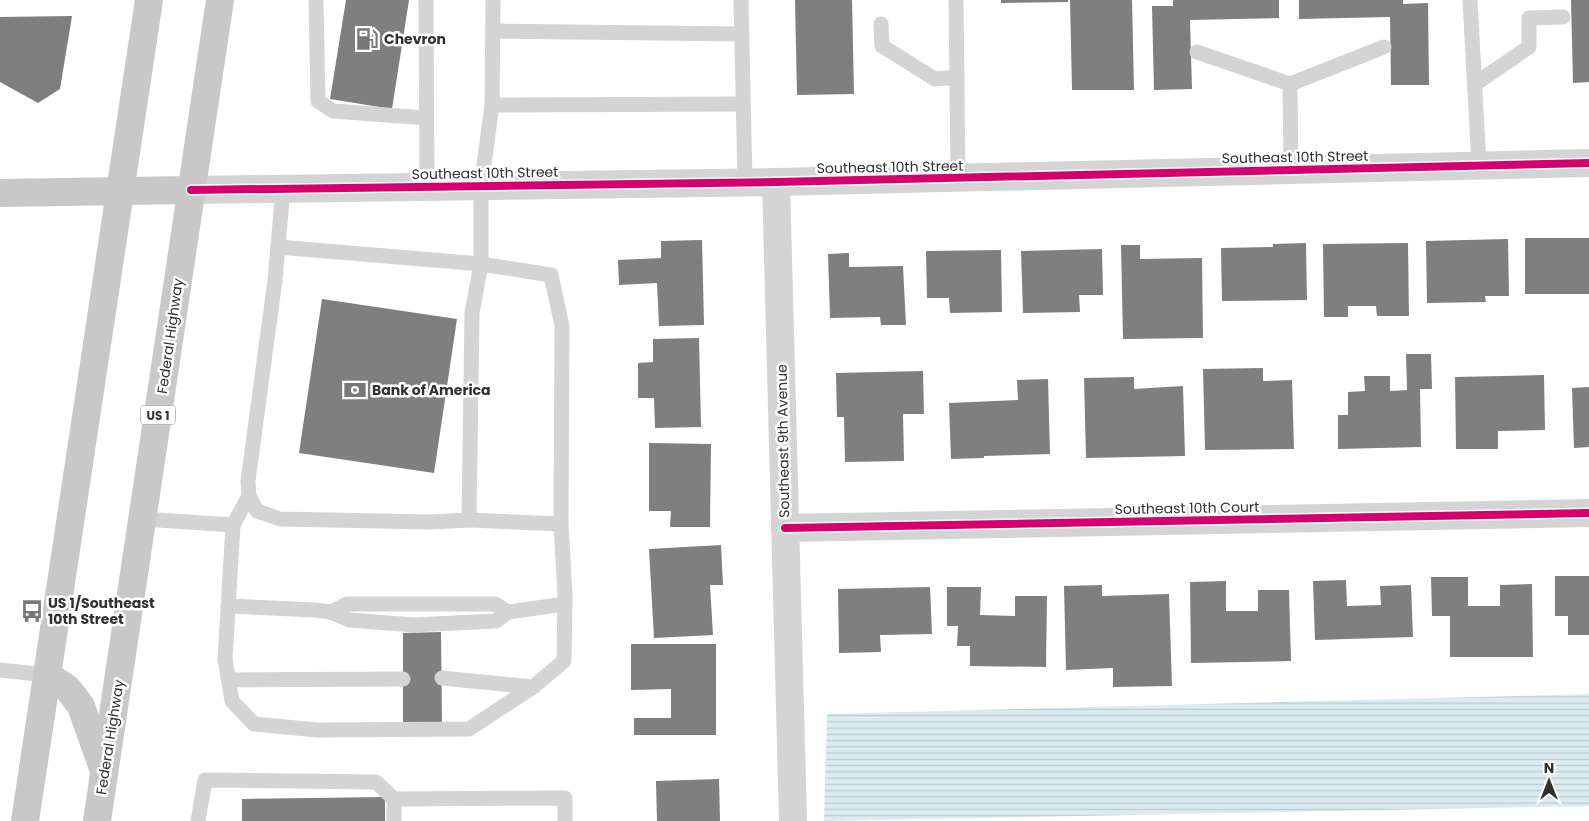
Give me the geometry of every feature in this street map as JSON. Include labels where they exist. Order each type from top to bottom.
[{"type":"main road","points":[[25,821],[149,0]]},
{"type":"main road","name":"Federal Highway","points":[[97,821],[220,0]]},
{"type":"main road","name":"Southeast 10th Street","points":[[0,193],[191,190]]},
{"type":"main road","points":[[47,675],[68,689],[81,706],[104,772]]},
{"type":"street","name":"Southeast 10th Street","points":[[191,190],[776,182],[1589,163]]},
{"type":"street","name":"Southeast 9th Avenue","points":[[776,182],[793,821]]},
{"type":"street","name":"Southeast 10th Court","points":[[785,528],[1589,513]]},
{"type":"lane","points":[[316,0],[318,101],[333,111],[426,118]]},
{"type":"lane","points":[[426,0],[427,187]]},
{"type":"lane","points":[[469,520],[472,313],[481,264],[481,186],[492,105],[493,0]]},
{"type":"lane","points":[[741,0],[745,182]]},
{"type":"lane","points":[[956,0],[958,177]]},
{"type":"lane","points":[[1470,0],[1479,165]]},
{"type":"lane","points":[[1475,84],[1529,47],[1529,18],[1563,17]]},
{"type":"lane","points":[[881,24],[882,46],[935,79],[957,77]]},
{"type":"lane","points":[[493,31],[742,34]]},
{"type":"lane","points":[[1197,52],[1290,84],[1384,47]]},
{"type":"lane","points":[[1290,84],[1291,170]]},
{"type":"lane","points":[[492,105],[743,104]]},
{"type":"lane","points":[[283,189],[275,280],[248,481],[249,496],[256,511],[280,519],[430,522],[469,520],[561,524]]},
{"type":"lane","points":[[249,496],[233,525],[225,659],[232,701],[254,724],[317,730],[469,729],[533,688],[564,661],[565,604],[561,524],[562,326],[551,275],[481,264],[278,247]]},
{"type":"lane","points":[[143,519],[233,525]]},
{"type":"lane","points":[[331,612],[347,604],[495,604],[508,612]]},
{"type":"lane","points":[[228,606],[315,610],[331,612],[350,620],[413,625],[496,621],[508,612],[565,604]]},
{"type":"lane","points":[[0,670],[47,675]]},
{"type":"lane","points":[[442,678],[533,688]]},
{"type":"lane","points":[[229,680],[403,679]]},
{"type":"lane","points":[[198,821],[205,780],[376,782],[394,799],[564,798],[565,821]]},
{"type":"lane","points":[[394,799],[394,821]]},
{"type":"shaded area","points":[[1589,694],[1589,806],[824,821],[827,714]]},
{"type":"building","points":[[346,0],[409,0],[392,109],[330,99]]},
{"type":"building","points":[[795,0],[852,0],[854,94],[797,95]]},
{"type":"building","points":[[1001,0],[1068,0],[1068,2],[1001,3]]},
{"type":"building","points":[[1070,0],[1132,0],[1134,90],[1072,90]]},
{"type":"building","points":[[1173,0],[1279,0],[1279,18],[1190,20],[1192,89],[1154,90],[1152,6],[1173,6]]},
{"type":"building","points":[[1299,0],[1403,0],[1403,4],[1428,3],[1429,85],[1391,85],[1390,17],[1299,19]]},
{"type":"building","points":[[1571,0],[1589,0],[1589,82],[1573,83]]},
{"type":"building","points":[[72,16],[60,89],[38,103],[0,82],[0,17]]},
{"type":"building","points":[[1525,238],[1589,238],[1589,294],[1525,294]]},
{"type":"building","points":[[1508,239],[1509,296],[1485,296],[1486,302],[1427,303],[1426,241]]},
{"type":"building","points":[[702,240],[704,325],[659,326],[657,283],[619,285],[618,260],[661,258],[661,241]]},
{"type":"building","points":[[1306,243],[1307,300],[1222,301],[1221,248],[1273,247],[1273,244]]},
{"type":"building","points":[[1408,243],[1409,316],[1377,316],[1376,306],[1348,306],[1348,317],[1324,317],[1323,244]]},
{"type":"building","points":[[1121,245],[1140,245],[1140,259],[1202,258],[1203,338],[1123,339]]},
{"type":"building","points":[[1102,249],[1103,295],[1079,295],[1080,312],[1023,313],[1021,251]]},
{"type":"building","points":[[1001,250],[1002,312],[950,313],[949,298],[927,298],[926,251]]},
{"type":"building","points":[[849,253],[849,267],[903,266],[906,325],[881,325],[880,317],[830,318],[828,254]]},
{"type":"building","points":[[322,299],[457,319],[434,473],[299,453]]},
{"type":"building","points":[[699,338],[701,427],[655,428],[654,398],[638,398],[638,363],[653,362],[653,339]]},
{"type":"building","points":[[1406,354],[1431,354],[1432,389],[1420,389],[1421,447],[1338,449],[1338,415],[1348,415],[1348,392],[1365,391],[1364,376],[1390,376],[1390,391],[1407,390]]},
{"type":"building","points":[[1263,368],[1263,381],[1292,380],[1294,449],[1205,450],[1203,369]]},
{"type":"building","points":[[923,371],[924,414],[903,414],[904,461],[845,462],[844,417],[837,417],[836,373]]},
{"type":"building","points":[[1544,375],[1545,430],[1498,431],[1498,449],[1456,449],[1455,377]]},
{"type":"building","points":[[1134,377],[1134,389],[1183,386],[1185,456],[1086,458],[1084,378]]},
{"type":"building","points":[[1048,379],[1050,454],[951,459],[949,403],[1018,400],[1017,380]]},
{"type":"building","points":[[1589,387],[1589,447],[1574,448],[1572,388]]},
{"type":"building","points":[[649,443],[711,444],[710,527],[670,527],[671,511],[649,511]]},
{"type":"building","points":[[721,545],[723,585],[710,585],[713,635],[654,638],[649,549]]},
{"type":"building","points":[[1555,576],[1589,576],[1589,635],[1568,635],[1568,616],[1555,616]]},
{"type":"building","points":[[1431,577],[1468,577],[1468,606],[1500,606],[1500,585],[1532,584],[1533,657],[1450,657],[1450,616],[1432,616]]},
{"type":"building","points":[[1346,580],[1347,606],[1381,605],[1380,586],[1411,585],[1413,637],[1315,640],[1313,581]]},
{"type":"building","points":[[1226,581],[1226,611],[1258,611],[1258,590],[1289,590],[1291,661],[1191,663],[1190,582]]},
{"type":"building","points":[[1102,585],[1102,596],[1169,594],[1172,686],[1113,687],[1113,668],[1066,670],[1064,586]]},
{"type":"building","points":[[930,587],[932,634],[880,635],[881,652],[839,653],[838,589]]},
{"type":"building","points":[[947,587],[981,587],[980,615],[1015,616],[1015,596],[1047,596],[1046,667],[970,666],[970,646],[957,646],[958,626],[947,626]]},
{"type":"building","points":[[441,632],[442,723],[403,723],[403,633]]},
{"type":"building","points":[[631,644],[716,644],[716,735],[634,735],[634,718],[671,718],[671,689],[631,690]]},
{"type":"building","points":[[719,779],[720,821],[657,821],[656,781]]},
{"type":"building","points":[[385,797],[385,821],[242,821],[242,799]]},
{"type":"cycle path","points":[[191,190],[776,182],[1589,163]]},
{"type":"cycle path","points":[[785,528],[1589,513]]},
{"type":"place","name":"Chevron","points":[[367,39]]},
{"type":"place","name":"Bank of America","points":[[355,390]]},
{"type":"place","name":"US 1/Southeast 10th Street","points":[[32,611]]}]
